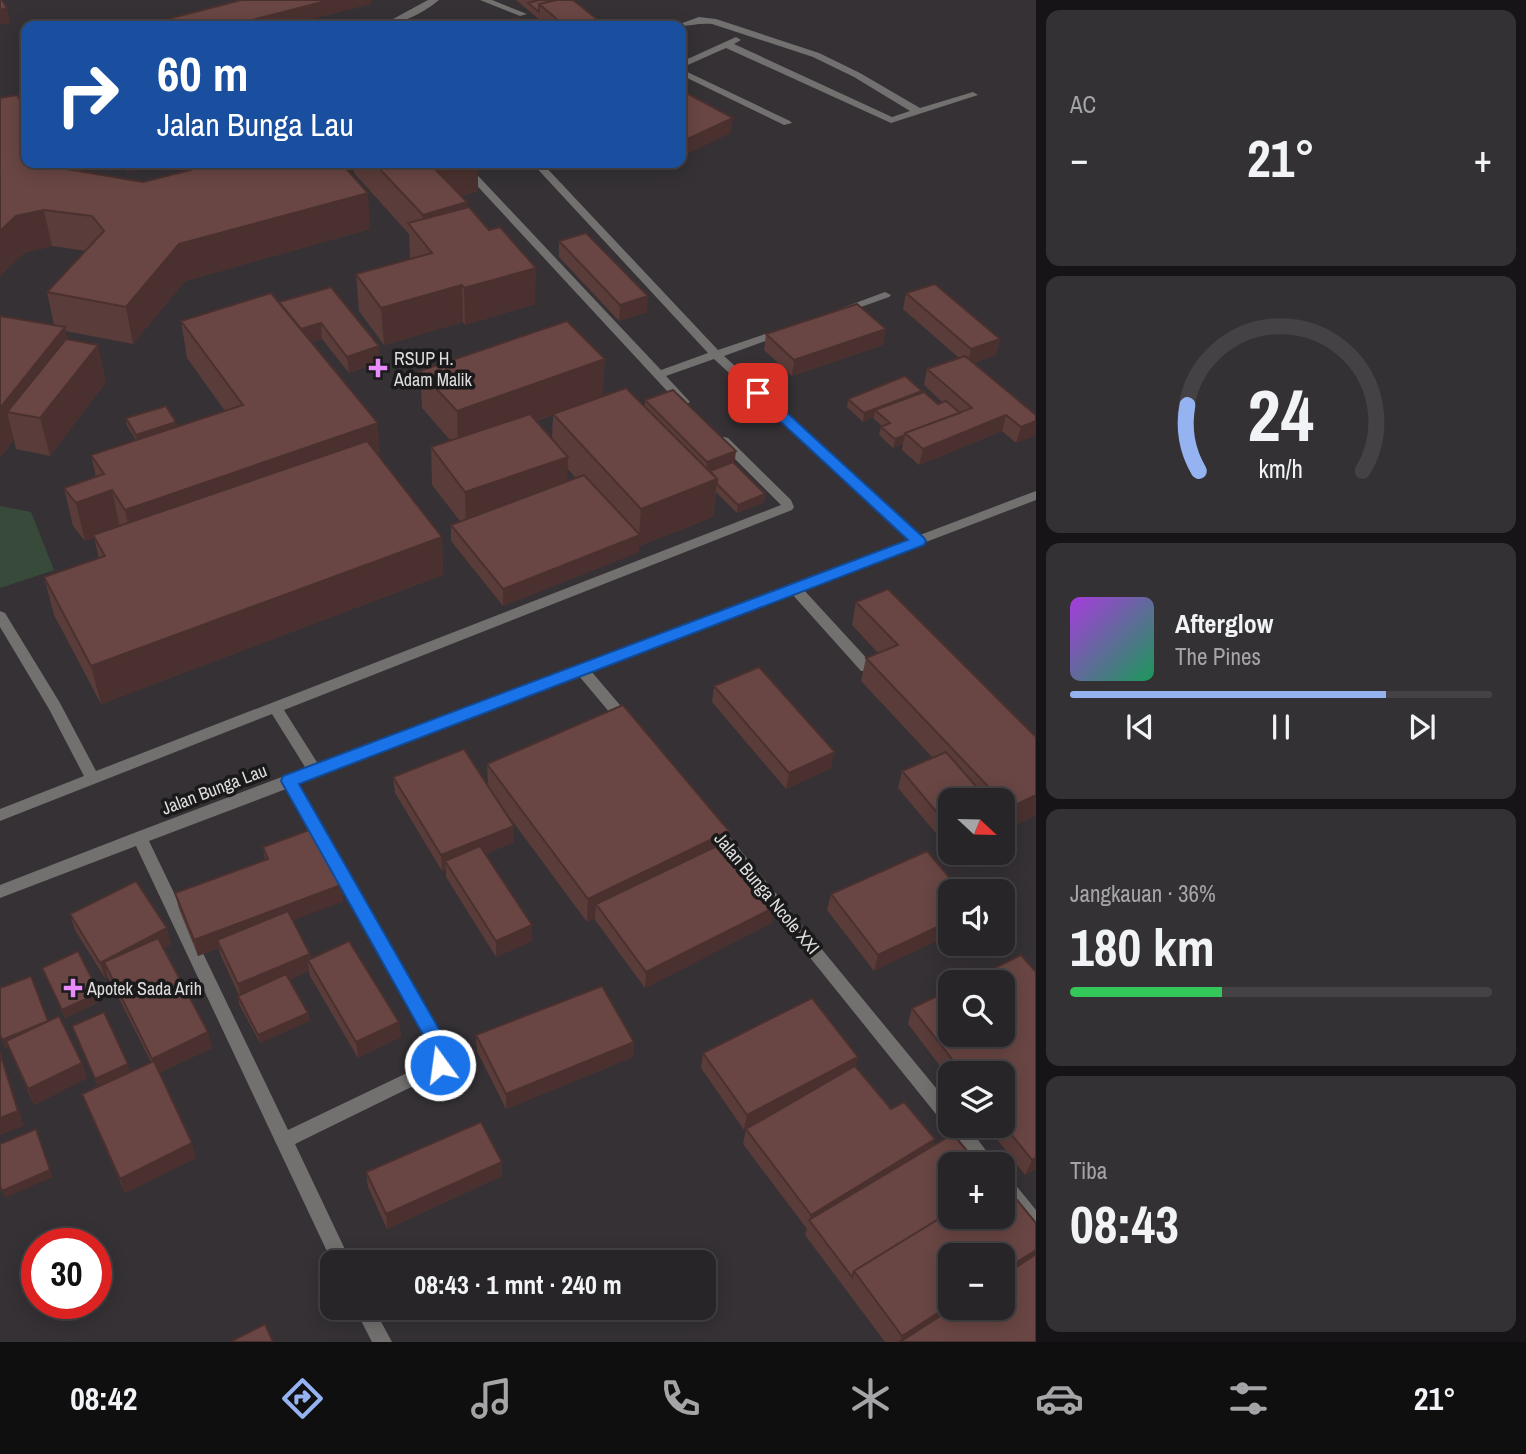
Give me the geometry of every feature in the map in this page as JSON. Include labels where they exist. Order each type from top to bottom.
[{"type":"street","points":[[403,21],[435,0]]},
{"type":"street","points":[[484,0],[523,15]]},
{"type":"street","points":[[686,24],[705,20],[816,55],[858,75],[919,112]]},
{"type":"street","points":[[686,63],[728,45],[750,32]]},
{"type":"street","points":[[728,45],[891,120],[973,95]]},
{"type":"street","points":[[686,74],[787,123]]},
{"type":"street","points":[[74,168],[93,200]]},
{"type":"street","points":[[466,168],[616,327],[657,376],[694,412]]},
{"type":"street","points":[[542,168],[717,356],[919,541]]},
{"type":"street","points":[[833,313],[885,295]]},
{"type":"street","points":[[657,376],[794,327]]},
{"type":"street","points":[[0,814],[788,508],[787,503],[713,430]]},
{"type":"street","name":"Jalan Bunga Lau","points":[[0,892],[1036,495]]},
{"type":"street","points":[[795,589],[866,667]]},
{"type":"street","points":[[0,616],[55,707],[93,779]]},
{"type":"street","points":[[582,670],[634,732]]},
{"type":"street","points":[[276,709],[315,771]]},
{"type":"street","points":[[284,1140],[440,1065],[445,1057],[289,781]]},
{"type":"street","name":"Jalan Bunga Ncole XXI","points":[[704,816],[938,1103]]},
{"type":"street","points":[[139,837],[336,1250]]},
{"type":"street","points":[[966,1138],[977,1152]]},
{"type":"street","points":[[1015,1198],[1036,1224]]},
{"type":"street","points":[[370,1320],[382,1342]]},
{"type":"green space","points":[[0,506],[31,512],[54,570],[0,588]]},
{"type":"building","points":[[2,0],[7,8],[0,10]]},
{"type":"building","points":[[241,0],[330,0],[248,21],[164,20]]},
{"type":"building","points":[[557,0],[539,4],[539,12],[528,3]]},
{"type":"building","points":[[573,0],[597,19],[559,21],[539,4]]},
{"type":"building","points":[[686,93],[733,118],[686,140]]},
{"type":"building","points":[[17,95],[21,101],[21,168],[66,168],[143,182],[198,168],[346,168],[368,193],[179,244],[126,307],[47,292],[104,231],[92,216],[44,210],[16,216],[0,231],[0,98]]},
{"type":"building","points":[[379,168],[434,168],[467,202],[423,215]]},
{"type":"building","points":[[469,207],[489,230],[500,227],[536,268],[381,308],[356,274],[432,253],[408,223]]},
{"type":"building","points":[[586,233],[648,296],[620,305],[559,241]]},
{"type":"building","points":[[935,284],[1000,339],[971,349],[906,293]]},
{"type":"building","points":[[331,287],[379,346],[347,357],[321,323],[301,329],[279,302]]},
{"type":"building","points":[[271,293],[378,423],[125,510],[112,490],[76,503],[64,488],[104,474],[91,455],[243,405],[181,321]]},
{"type":"building","points":[[857,304],[886,329],[794,360],[766,334]]},
{"type":"building","points":[[0,316],[65,327],[0,408]]},
{"type":"building","points":[[567,321],[605,359],[457,411],[420,371]]},
{"type":"building","points":[[66,339],[98,345],[40,418],[7,412]]},
{"type":"building","points":[[965,356],[1036,415],[1036,421],[1021,427],[1006,415],[923,449],[905,433],[972,408],[927,369]]},
{"type":"building","points":[[905,376],[922,391],[864,413],[848,399]]},
{"type":"building","points":[[626,388],[717,479],[641,509],[553,414]]},
{"type":"building","points":[[673,390],[736,451],[707,462],[645,400]]},
{"type":"building","points":[[924,392],[938,404],[946,401],[960,413],[895,439],[881,427],[890,423],[875,410]]},
{"type":"building","points":[[166,406],[176,422],[136,435],[126,418]]},
{"type":"building","points":[[530,414],[568,457],[465,492],[431,447]]},
{"type":"building","points":[[367,441],[442,537],[91,666],[44,577],[105,556],[93,535]]},
{"type":"building","points":[[733,462],[765,494],[738,505],[717,484],[717,479],[710,471]]},
{"type":"building","points":[[584,475],[640,535],[503,589],[451,525]]},
{"type":"building","points":[[888,589],[1036,737],[1036,795],[1015,805],[1015,788],[990,788],[866,658],[898,645],[856,602]]},
{"type":"building","points":[[759,667],[835,752],[789,773],[714,686]]},
{"type":"building","points":[[623,705],[729,831],[588,899],[487,764]]},
{"type":"building","points":[[464,749],[514,826],[441,855],[393,777]]},
{"type":"building","points":[[946,752],[978,788],[938,788],[938,814],[902,771]]},
{"type":"building","points":[[312,829],[341,885],[194,940],[175,893],[268,859],[263,847]]},
{"type":"building","points":[[721,844],[775,907],[646,972],[596,904]]},
{"type":"building","points":[[480,846],[532,925],[496,941],[445,861]]},
{"type":"building","points":[[927,851],[951,879],[938,879],[938,927],[878,955],[831,894]]},
{"type":"building","points":[[136,881],[167,928],[100,963],[70,914]]},
{"type":"building","points":[[288,911],[310,954],[238,984],[217,940]]},
{"type":"building","points":[[158,938],[208,1032],[152,1059],[104,962]]},
{"type":"building","points":[[349,941],[399,1022],[356,1042],[308,960]]},
{"type":"building","name":"Apotek Sada Arih","points":[[78,951],[99,993],[62,1010],[42,968]]},
{"type":"building","points":[[1021,955],[1036,972],[1036,1158],[1032,1160],[1014,1138],[1015,1061],[954,1061],[943,1047],[1015,1047],[1015,970],[991,970]]},
{"type":"building","points":[[286,974],[308,1013],[258,1035],[238,996]]},
{"type":"building","points":[[31,976],[48,1021],[2,1040],[0,988]]},
{"type":"building","points":[[602,986],[634,1042],[506,1094],[476,1035]]},
{"type":"building","points":[[938,996],[938,1041],[912,1008]]},
{"type":"building","points":[[812,998],[858,1057],[747,1115],[703,1053]]},
{"type":"building","points":[[104,1012],[128,1064],[95,1079],[72,1026]]},
{"type":"building","points":[[59,1016],[82,1063],[28,1089],[6,1041]]},
{"type":"building","points":[[0,1053],[18,1111],[0,1118]]},
{"type":"building","points":[[154,1061],[192,1143],[120,1179],[82,1094]]},
{"type":"building","points":[[855,1066],[891,1109],[904,1102],[935,1139],[811,1215],[746,1129]]},
{"type":"building","points":[[481,1122],[502,1162],[386,1214],[366,1172]]},
{"type":"building","points":[[36,1129],[50,1170],[2,1191],[0,1144]]},
{"type":"building","points":[[946,1138],[956,1138],[968,1152],[938,1152],[938,1219],[854,1271],[852,1277],[809,1220]]},
{"type":"building","points":[[1015,1198],[1036,1223],[1036,1250],[1015,1263],[1015,1243],[938,1243],[938,1313],[902,1336],[854,1271],[938,1219],[938,1229],[1015,1229]]},
{"type":"building","points":[[1036,1254],[1035,1342],[900,1342],[938,1317],[938,1320],[1015,1320],[1015,1268]]},
{"type":"building","points":[[265,1324],[273,1342],[230,1342]]},
{"type":"place","name":"RSUP H. Adam Malik","points":[[378,368]]},
{"type":"place","name":"Apotek Sada Arih","points":[[73,988]]},
{"type":"route","points":[[440,1065],[445,1057],[289,781],[919,541],[758,393]]}]
